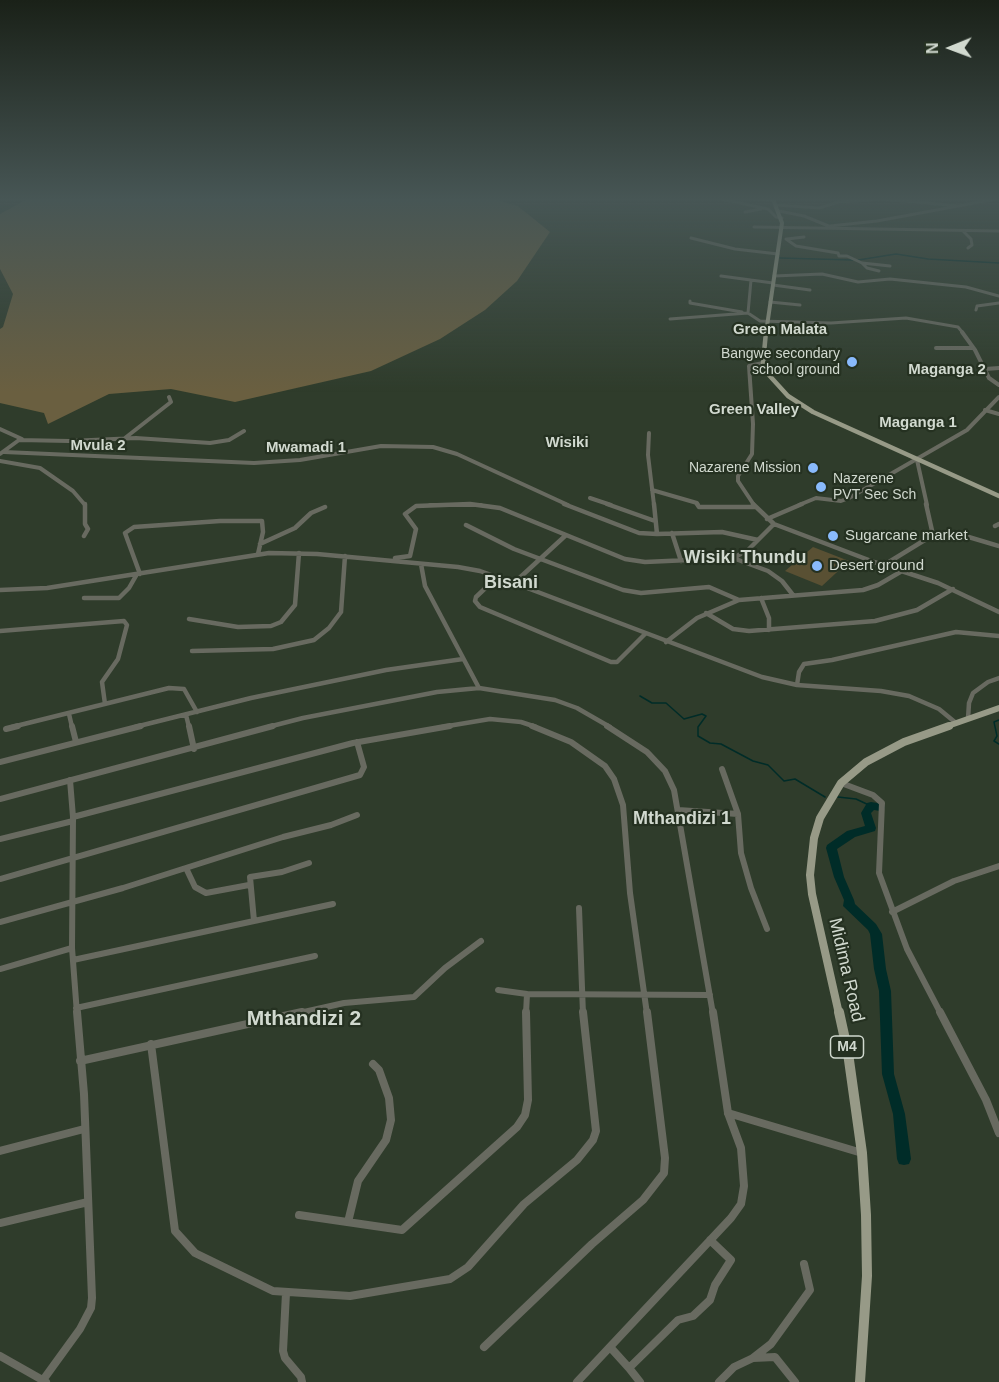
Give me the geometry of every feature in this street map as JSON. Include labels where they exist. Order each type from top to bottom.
[{"type":"main road","points":[[776,263],[763,363],[775,383],[802,406],[999,496]]},
{"type":"main road","name":"Midima Road","points":[[860,1382],[867,1276],[862,1153],[848,1053],[812,894],[811,856],[820,818],[841,783],[877,755],[904,742],[999,708]]},
{"type":"street","points":[[862,263],[867,268],[879,271]]},
{"type":"street","points":[[867,263],[890,266]]},
{"type":"street","points":[[774,276],[822,274],[862,282],[890,279],[966,287],[999,296]]},
{"type":"street","points":[[721,276],[810,290]]},
{"type":"street","points":[[747,313],[751,280]]},
{"type":"street","points":[[690,301],[747,313],[758,320],[767,322],[831,323],[910,318],[958,327],[989,378],[999,385]]},
{"type":"street","points":[[770,302],[800,305]]},
{"type":"street","points":[[976,310],[977,306],[999,303]]},
{"type":"street","points":[[670,319],[747,313]]},
{"type":"street","points":[[936,348],[972,348]]},
{"type":"street","points":[[763,363],[749,366],[753,424],[752,454],[738,476],[739,484],[755,507],[774,524],[953,589],[999,612]]},
{"type":"street","points":[[985,369],[999,368]]},
{"type":"street","points":[[124,439],[171,402],[169,397]]},
{"type":"street","points":[[767,519],[816,498],[845,500],[967,430],[999,397]]},
{"type":"street","points":[[992,403],[999,408]]},
{"type":"street","points":[[985,410],[999,414]]},
{"type":"street","points":[[0,429],[24,440]]},
{"type":"street","points":[[2,451],[17,441],[24,440],[45,442],[162,438],[210,443],[229,440],[244,431]]},
{"type":"street","points":[[649,433],[657,534]]},
{"type":"street","points":[[2,451],[11,454],[254,463],[300,460],[381,447],[433,447],[457,454],[548,498],[639,533],[722,532],[758,540]]},
{"type":"street","points":[[917,459],[933,535]]},
{"type":"street","points":[[0,461],[40,468],[51,478],[74,491],[85,504],[85,524],[88,529],[84,536]]},
{"type":"street","points":[[652,490],[697,503],[699,507],[755,507]]},
{"type":"street","points":[[590,498],[655,521]]},
{"type":"street","points":[[392,561],[410,556],[416,529],[405,514],[408,509],[416,506],[470,504],[489,506],[517,514],[565,537],[631,561],[733,558],[752,564],[775,576],[793,595]]},
{"type":"street","points":[[260,544],[295,528],[311,513],[325,507]]},
{"type":"street","points":[[138,574],[125,534],[134,527],[220,521],[262,521],[263,532],[258,554]]},
{"type":"street","points":[[733,558],[748,550],[774,524]]},
{"type":"street","points":[[466,525],[514,549],[629,591],[709,587],[739,600]]},
{"type":"street","points":[[672,533],[681,561]]},
{"type":"street","points":[[884,565],[933,535],[962,535],[999,546]]},
{"type":"street","points":[[514,583],[565,537]]},
{"type":"street","points":[[748,550],[747,558],[752,564]]},
{"type":"street","points":[[189,619],[238,627],[271,626],[281,622],[295,605],[299,553]]},
{"type":"street","points":[[0,590],[47,588],[258,554],[299,553],[345,556],[467,569],[514,583],[754,674],[797,685],[881,691],[909,696],[939,709],[956,723]]},
{"type":"street","points":[[192,651],[273,649],[314,640],[341,612],[345,556]]},
{"type":"street","points":[[422,564],[425,586],[479,688]]},
{"type":"street","points":[[666,642],[689,623],[706,613],[739,600],[863,590],[878,585],[902,571]]},
{"type":"street","points":[[84,598],[119,598],[138,574]]},
{"type":"street","points":[[497,577],[476,597],[477,605],[611,662],[617,662],[645,634]]},
{"type":"street","points":[[706,613],[733,629],[769,630],[883,620],[923,608],[953,589]]},
{"type":"street","points":[[761,598],[769,618],[769,630]]},
{"type":"street","points":[[0,631],[124,621],[127,625],[112,671],[101,684],[105,704]]},
{"type":"street","points":[[797,685],[799,672],[804,664],[832,660],[956,632],[999,636]]},
{"type":"street","points":[[0,762],[251,698],[375,672],[463,659]]},
{"type":"street","points":[[968,719],[969,703],[974,693],[988,682],[999,678]]},
{"type":"street","points":[[6,729],[164,689],[179,688],[187,692],[197,712]]},
{"type":"street","points":[[0,798],[194,749],[303,718],[437,692],[479,688],[555,700],[577,708],[636,743],[665,771],[674,790],[678,810],[728,1113],[741,1148],[744,1186],[741,1204],[577,1382]]},
{"type":"street","points":[[69,714],[76,742]]},
{"type":"street","points":[[186,715],[194,749]]},
{"type":"street","points":[[0,839],[357,742],[450,725],[503,719],[521,722],[562,737],[605,766],[614,779],[623,805],[630,893],[665,1158],[664,1173],[643,1200],[584,1251],[484,1347]]},
{"type":"street","points":[[0,879],[360,775],[364,767],[357,742]]},
{"type":"street","points":[[722,769],[738,814],[743,859],[751,888],[767,929]]},
{"type":"street","points":[[0,1356],[44,1381],[80,1329],[91,1308],[93,1279],[72,948],[73,819],[70,780]]},
{"type":"street","points":[[841,783],[873,795],[882,803],[879,873],[892,912],[907,949],[986,1100],[999,1133]]},
{"type":"street","points":[[678,810],[738,814]]},
{"type":"street","points":[[0,922],[123,888],[331,825],[357,815]]},
{"type":"street","points":[[254,921],[250,877],[282,872],[309,862]]},
{"type":"street","points":[[892,912],[954,881],[999,866]]},
{"type":"street","points":[[186,868],[195,887],[206,893],[249,885]]},
{"type":"street","points":[[73,960],[333,903]]},
{"type":"street","points":[[151,1044],[175,1231],[195,1253],[262,1286],[286,1293],[350,1296],[450,1279],[468,1267],[524,1204],[581,1156],[593,1140],[596,1131],[581,995],[579,908]]},
{"type":"street","points":[[80,1061],[344,1003],[414,997],[445,968],[481,941]]},
{"type":"street","points":[[0,969],[72,948]]},
{"type":"street","points":[[76,1008],[315,956]]},
{"type":"street","points":[[498,990],[527,994],[710,995]]},
{"type":"street","points":[[298,1215],[395,1230],[407,1227],[517,1127],[525,1115],[528,1100],[525,1038],[527,994]]},
{"type":"street","points":[[348,1222],[358,1181],[386,1140],[391,1120],[389,1098],[380,1070],[373,1064]]},
{"type":"street","points":[[728,1113],[862,1153]]},
{"type":"street","points":[[0,1151],[84,1129]]},
{"type":"street","points":[[0,1223],[88,1202]]},
{"type":"street","points":[[629,1368],[678,1320],[693,1316],[710,1300],[715,1285],[731,1260],[710,1240]]},
{"type":"street","points":[[718,1382],[734,1367],[753,1358],[771,1344],[810,1290],[804,1264]]},
{"type":"street","points":[[286,1293],[283,1351],[285,1358],[301,1377],[302,1382]]},
{"type":"street","points":[[610,1347],[640,1382]]},
{"type":"street","points":[[753,1358],[775,1357],[795,1382]]},
{"type":"shaded area","points":[[0,263],[529,263],[517,281],[485,310],[440,339],[371,371],[235,402],[171,389],[109,394],[48,424],[44,413],[0,403],[0,329],[3,327],[13,294],[0,269]]},
{"type":"shaded area","name":"Desert ground","points":[[813,547],[849,561],[822,586],[785,571]]},
{"type":"waterway","points":[[640,696],[652,703],[666,703],[684,719],[702,714],[706,716],[698,727],[698,736],[710,743],[721,744],[753,761],[768,765],[784,781],[795,779],[825,797]]},
{"type":"waterway","points":[[999,720],[994,722],[997,736],[994,741],[999,744]]},
{"type":"waterway","points":[[838,797],[856,799],[871,806]]},
{"type":"waterway","points":[[880,807],[871,806],[866,813],[871,828],[851,834],[831,848],[849,906],[872,927],[876,934],[885,991],[888,1074],[899,1114],[904,1159]]},
{"type":"place","name":"Bangwe secondary school ground","points":[[852,362]]},
{"type":"place","name":"Nazarene Mission","points":[[813,468]]},
{"type":"place","name":"Nazerene PVT Sec Sch","points":[[821,487]]},
{"type":"place","name":"Sugarcane market","points":[[833,536]]},
{"type":"place","name":"Desert ground","points":[[817,566]]},
{"type":"district","name":"Green Malata","points":[[780,330]]},
{"type":"district","name":"Maganga 2","points":[[947,370]]},
{"type":"district","name":"Green Valley","points":[[754,410]]},
{"type":"district","name":"Maganga 1","points":[[918,423]]},
{"type":"district","name":"Wisiki","points":[[567,443]]},
{"type":"district","name":"Mvula 2","points":[[98,446]]},
{"type":"district","name":"Mwamadi 1","points":[[306,448]]},
{"type":"district","name":"Wisiki Thundu","points":[[745,558]]},
{"type":"district","name":"Bisani","points":[[511,583]]},
{"type":"district","name":"Mthandizi 1","points":[[682,819]]},
{"type":"district","name":"Mthandizi 2","points":[[304,1019]]}]
